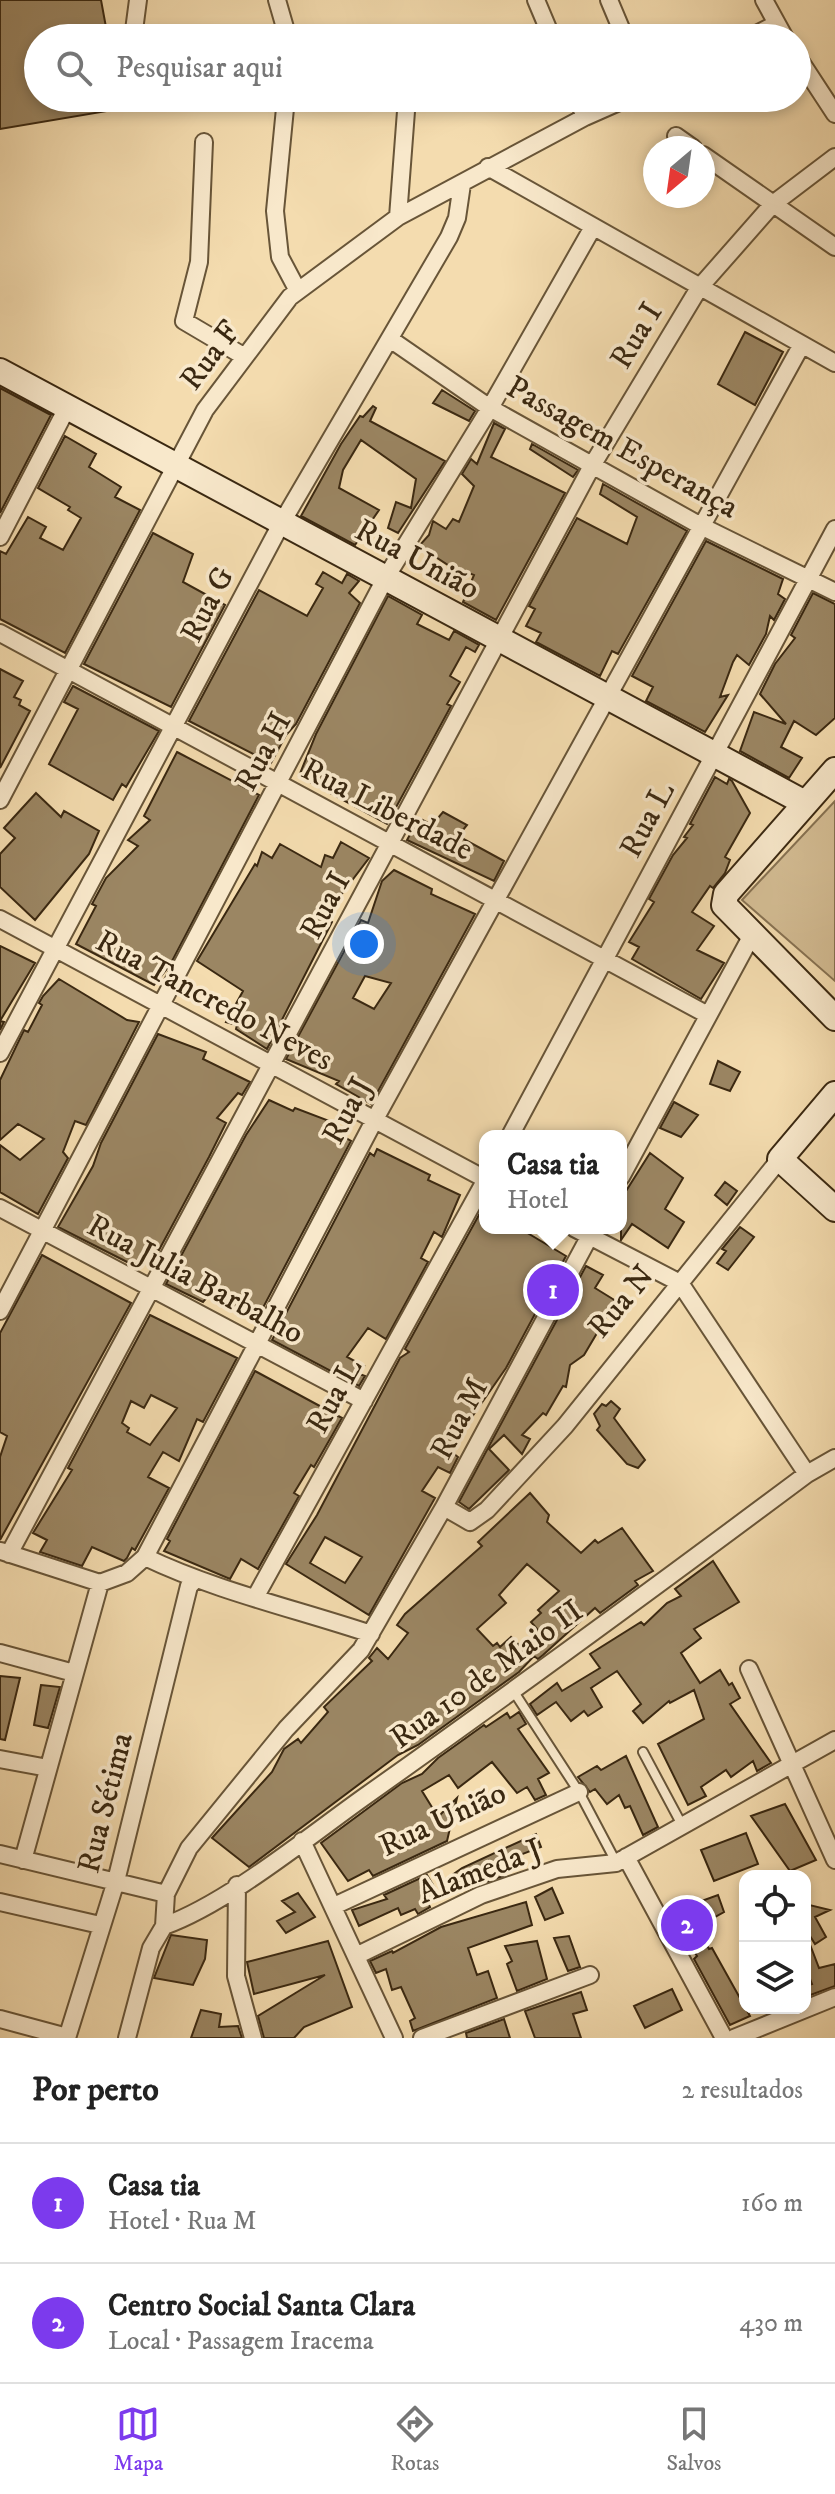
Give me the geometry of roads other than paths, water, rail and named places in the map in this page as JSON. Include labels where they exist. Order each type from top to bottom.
[{"type":"main road","name":"Rua União","points":[[0,371],[805,803]]},
{"type":"main road","points":[[835,770],[726,894],[724,905],[835,1018]]},
{"type":"main road","name":"Rua N","points":[[780,1159],[835,1094]]},
{"type":"main road","points":[[780,1159],[835,1209]]},
{"type":"street","points":[[135,24],[138,0]]},
{"type":"street","points":[[277,0],[284,24]]},
{"type":"street","points":[[536,0],[546,24]]},
{"type":"street","points":[[609,0],[619,24]]},
{"type":"street","points":[[764,0],[777,24]]},
{"type":"street","points":[[811,77],[835,114]]},
{"type":"street","points":[[285,112],[275,211],[280,257],[298,291]]},
{"type":"street","points":[[398,217],[406,112]]},
{"type":"street","points":[[583,112],[585,117]]},
{"type":"street","name":"Rua F","points":[[0,800],[205,410],[298,291],[398,217],[596,112]]},
{"type":"street","points":[[204,142],[199,262],[184,321],[245,357]]},
{"type":"street","name":"Rua I","points":[[4,1552],[274,1064],[593,464],[699,288],[773,204],[835,157]]},
{"type":"street","points":[[715,163],[835,247]]},
{"type":"street","points":[[488,167],[835,363]]},
{"type":"street","name":"Rua G","points":[[0,1053],[175,729],[281,524],[449,237],[457,218],[462,184]]},
{"type":"street","name":"Rua H","points":[[0,1311],[279,786],[385,579],[490,408],[593,227]]},
{"type":"street","name":"Passagem Esperança","points":[[390,339],[490,408],[701,526],[835,592]]},
{"type":"street","points":[[608,696],[801,346]]},
{"type":"street","points":[[0,537],[68,406]]},
{"type":"street","name":"Rua L","points":[[513,1130],[835,529]]},
{"type":"street","name":"Rua Liberdade","points":[[0,633],[706,1014]]},
{"type":"street","name":"Rua J","points":[[145,1557],[375,1119],[608,696]]},
{"type":"street","name":"Rua Tancredo Neves","points":[[0,919],[479,1177]]},
{"type":"street","points":[[627,1165],[706,1014],[752,935]]},
{"type":"street","name":"Rua N","points":[[444,1507],[470,1522],[487,1510],[565,1426],[780,1159]]},
{"type":"street","name":"Rua L","points":[[256,1596],[479,1191]]},
{"type":"street","name":"Rua Julia Barbalho","points":[[0,1208],[364,1401]]},
{"type":"street","name":"Rua M","points":[[166,1894],[189,1848],[286,1729],[361,1650],[444,1507],[591,1234]]},
{"type":"street","points":[[595,1234],[680,1283],[807,1474]]},
{"type":"street","name":"Rua 10 de Maio II","points":[[164,1926],[187,1918],[302,1841],[514,1692],[807,1474],[835,1458]]},
{"type":"street","points":[[4,1552],[100,1583],[127,1573],[145,1557],[194,1581],[256,1596],[371,1634]]},
{"type":"street","name":"Rua Sétima","points":[[67,2038],[116,1881],[189,1586],[194,1581]]},
{"type":"street","points":[[23,1860],[100,1583]]},
{"type":"street","points":[[0,1653],[74,1673]]},
{"type":"street","points":[[749,1669],[835,1860]]},
{"type":"street","points":[[724,2038],[621,1860],[835,1740]]},
{"type":"street","points":[[0,1759],[48,1768]]},
{"type":"street","name":"Rua União","points":[[334,1906],[579,1792]]},
{"type":"street","points":[[302,1841],[358,1955],[394,2038]]},
{"type":"street","points":[[0,1854],[166,1894],[164,1926],[151,1948],[127,2038]]},
{"type":"street","name":"Alameda J","points":[[358,1955],[481,1895],[557,1869],[594,1868],[621,1860]]},
{"type":"street","points":[[237,1885],[236,1976],[253,2038]]},
{"type":"street","points":[[0,1902],[100,1925]]},
{"type":"street","points":[[422,2038],[590,1975]]},
{"type":"street","points":[[734,2038],[835,1997]]},
{"type":"street","points":[[0,2019],[67,2038]]},
{"type":"lane","points":[[514,1692],[621,1860]]},
{"type":"lane","points":[[643,1752],[682,1825]]},
{"type":"place","name":"Casa tia","points":[[553,1290]]},
{"type":"place","name":"Centro Social Santa Clara","points":[[687,1925]]}]
